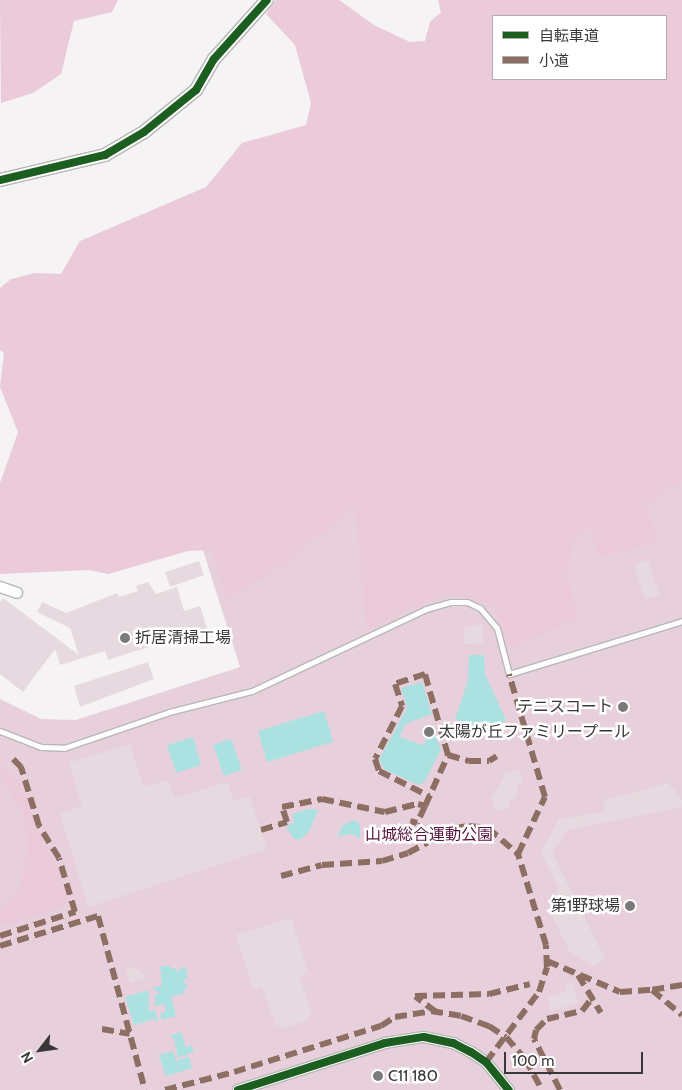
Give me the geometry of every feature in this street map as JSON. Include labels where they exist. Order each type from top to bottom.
[{"type":"street","points":[[0,180],[105,155],[144,132],[178,107],[196,90],[214,58],[267,0]]},
{"type":"street","points":[[0,587],[17,593]]},
{"type":"street","points":[[238,1090],[385,1043],[424,1037],[471,1052],[486,1062],[510,1090]]},
{"type":"lane","points":[[0,731],[41,747],[64,748],[169,712],[252,691],[426,610],[451,602],[468,602],[480,608],[497,628],[508,674],[682,621]]},
{"type":"path","points":[[511,1076],[522,1056]]},
{"type":"green space","name":"山城総合運動公園","points":[[682,293],[682,1090],[0,1090],[0,699],[41,719],[76,720],[240,667],[195,525]]},
{"type":"shaded area","points":[[0,0],[118,0],[112,12],[74,21],[61,74],[33,93],[1,103]]},
{"type":"shaded area","points":[[276,0],[339,0],[374,25],[410,42],[425,41],[430,22],[441,12],[438,0],[682,0],[682,481],[646,504],[658,542],[599,558],[590,528],[572,546],[567,576],[579,618],[508,649],[493,604],[448,593],[366,630],[355,507],[289,561],[226,601],[212,550],[188,551],[108,574],[89,570],[0,574],[0,483],[18,432],[0,387],[4,353],[0,350],[0,288],[11,279],[35,273],[61,274],[80,241],[206,187],[242,143],[306,125],[311,103],[295,45],[266,14]]},
{"type":"shaded area","points":[[0,766],[27,792],[37,827],[57,865],[68,895],[68,903],[63,907],[6,925],[0,922],[0,912],[15,896],[21,882],[28,845],[22,811],[0,777]]},
{"type":"water","name":"太陽が丘ファミリープール","points":[[469,655],[484,655],[485,674],[506,720],[493,729],[473,730],[455,719],[468,681]]},
{"type":"water","name":"太陽が丘ファミリープール","points":[[422,682],[432,714],[405,724],[400,737],[423,745],[428,735],[426,730],[431,726],[441,749],[425,781],[419,785],[385,770],[379,760],[407,708],[401,688]]},
{"type":"water","points":[[324,711],[333,742],[267,762],[258,731]]},
{"type":"water","points":[[193,737],[201,765],[176,773],[167,745]]},
{"type":"water","points":[[231,739],[242,770],[224,776],[213,745]]},
{"type":"water","points":[[309,809],[318,810],[310,830],[300,840],[293,838],[286,826],[294,823],[292,814]]},
{"type":"water","points":[[354,820],[360,824],[360,839],[352,834],[337,836],[343,825]]},
{"type":"water","points":[[406,824],[410,830],[408,836],[393,842],[391,837],[395,833],[388,828]]},
{"type":"water","points":[[169,965],[171,969],[176,968],[177,972],[185,966],[188,978],[183,980],[188,987],[184,988],[185,993],[171,997],[176,1016],[162,1020],[160,1013],[166,1012],[164,1004],[155,1006],[155,995],[160,993],[152,988],[162,985],[160,967]]},
{"type":"water","points":[[149,990],[149,1011],[155,1010],[159,1022],[154,1019],[134,1025],[125,997]]},
{"type":"water","points":[[181,1032],[186,1047],[192,1046],[194,1052],[178,1058],[174,1039],[170,1036]]},
{"type":"water","points":[[173,1051],[176,1061],[189,1057],[192,1068],[166,1076],[159,1055]]},
{"type":"building","points":[[648,560],[659,595],[645,599],[634,565]]},
{"type":"building","points":[[199,561],[204,575],[170,587],[165,572]]},
{"type":"building","name":"折居清掃工場","points":[[148,582],[156,594],[177,587],[184,611],[200,606],[207,628],[108,660],[105,651],[60,665],[55,649],[23,692],[0,674],[0,602],[3,598],[79,655],[70,628],[37,612],[42,602],[66,613],[117,593],[119,597],[138,591],[136,586]]},
{"type":"building","points":[[483,625],[483,643],[464,644],[464,626]]},
{"type":"building","points":[[148,662],[154,679],[80,707],[74,686]]},
{"type":"building","points":[[130,744],[143,787],[168,780],[175,798],[227,782],[233,801],[249,796],[267,849],[88,907],[60,814],[82,806],[69,763]]},
{"type":"building","points":[[518,769],[523,782],[516,785],[518,790],[514,799],[508,802],[510,807],[495,811],[491,798],[504,778],[503,774]]},
{"type":"building","points":[[668,783],[682,800],[682,807],[567,830],[552,853],[605,959],[593,966],[570,952],[549,909],[559,888],[541,852],[559,819],[603,812],[605,800]]},
{"type":"building","points":[[291,918],[308,973],[299,976],[312,1014],[307,1016],[308,1020],[280,1029],[279,1025],[276,1026],[262,987],[253,990],[236,935]]},
{"type":"building","points":[[133,967],[143,973],[145,978],[130,983],[126,969]]},
{"type":"building","points":[[572,982],[578,1003],[551,1011],[547,998],[568,991],[565,984]]},
{"type":"marked path","points":[[425,806],[448,755],[425,674],[395,684],[402,706],[375,759],[379,771],[429,796]]},
{"type":"marked path","points":[[486,1062],[539,992],[547,967],[546,945],[518,854],[545,797],[509,674]]},
{"type":"marked path","points":[[448,755],[469,761],[489,761],[497,756]]},
{"type":"marked path","points":[[0,936],[75,912],[59,858],[39,826],[21,767],[13,759]]},
{"type":"marked path","points":[[261,830],[287,822],[282,807],[322,799],[385,812],[418,804],[425,806],[417,823],[410,821]]},
{"type":"marked path","points":[[281,876],[322,865],[382,861],[408,853],[454,828],[469,826],[488,828],[518,854]]},
{"type":"marked path","points":[[0,946],[98,916],[145,1090]]},
{"type":"marked path","points":[[547,961],[620,992],[652,990]]},
{"type":"marked path","points":[[578,975],[601,1013]]},
{"type":"marked path","points":[[436,1012],[415,996],[489,994],[530,984]]},
{"type":"marked path","points":[[682,985],[652,990],[682,1015]]},
{"type":"marked path","points":[[560,1090],[534,1039],[536,1030],[547,1019],[582,1011],[592,998]]},
{"type":"marked path","points":[[165,1090],[234,1072],[381,1026],[395,1017],[431,1011],[461,1016],[489,1026],[506,1037],[525,1059],[542,1090]]},
{"type":"marked path","points":[[102,1029],[130,1034]]},
{"type":"cycle path","points":[[0,180],[105,155],[144,132],[196,90],[214,59],[267,0]]},
{"type":"cycle path","points":[[238,1090],[385,1043],[424,1037],[453,1043],[471,1052],[486,1062],[509,1090]]},
{"type":"place","name":"折居清掃工場","points":[[125,638]]},
{"type":"place","name":"テニスコート","points":[[623,707]]},
{"type":"place","name":"太陽が丘ファミリープール","points":[[429,732]]},
{"type":"place","name":"第1野球場","points":[[630,906]]},
{"type":"place","name":"C11 180","points":[[378,1076]]}]
